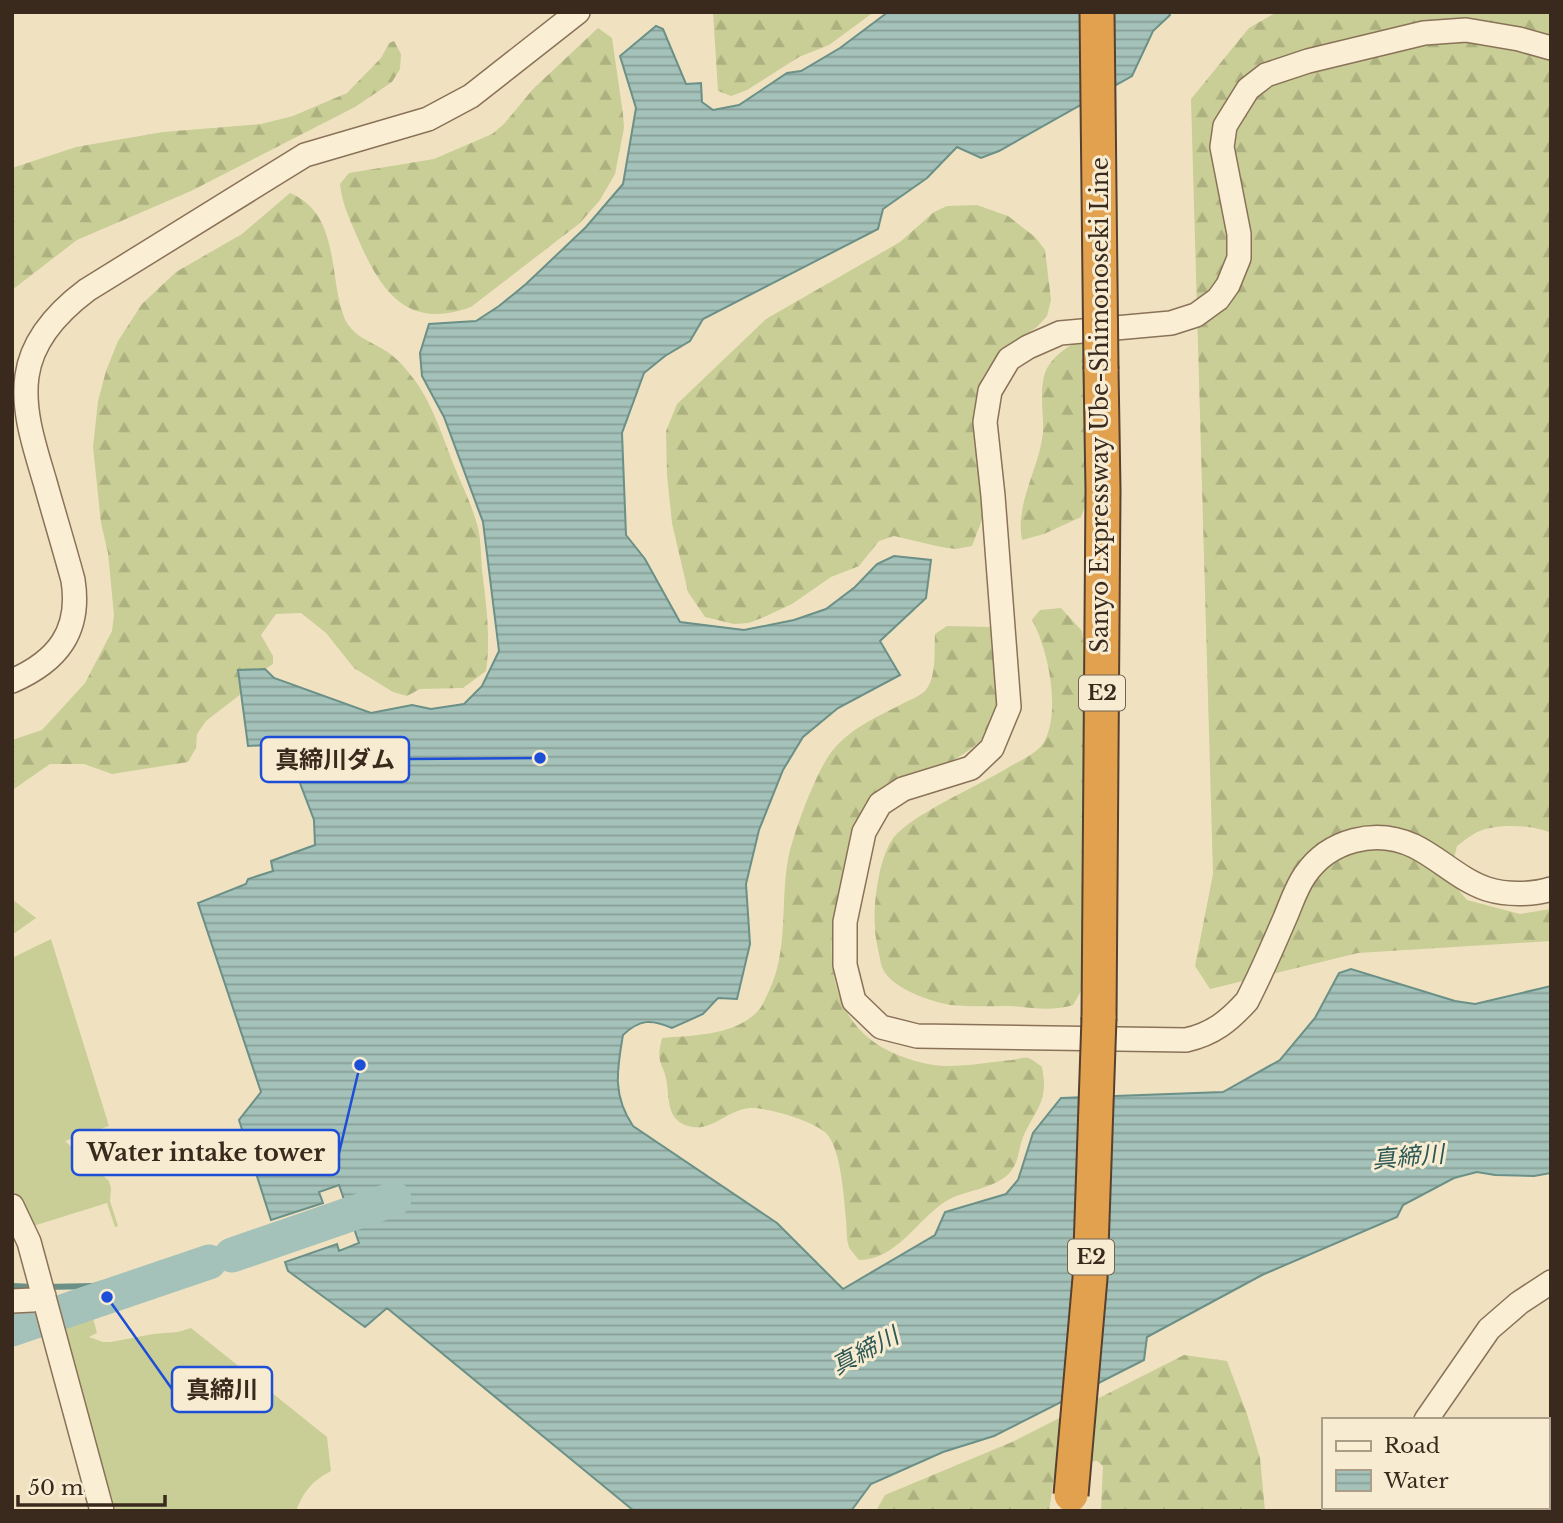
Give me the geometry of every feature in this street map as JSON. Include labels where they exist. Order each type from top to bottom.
[{"type":"highway","name":"Sanyo Expressway Ube-Shimonoseki Line","points":[[1070,1503],[1090,1278],[1099,1018],[1103,490],[1097,12]]},
{"type":"street","points":[[12,681],[42,666],[54,654],[73,621],[76,601],[70,569],[31,434],[27,396],[27,375],[32,357],[52,321],[66,305],[87,290],[304,155],[428,119],[471,96],[578,12]]},
{"type":"street","points":[[1551,48],[1519,39],[1466,30],[1424,33],[1308,61],[1266,75],[1248,89],[1226,126],[1222,147],[1239,234],[1239,258],[1228,285],[1217,299],[1196,315],[1171,323],[1060,333],[1009,359],[990,391],[985,422],[1009,707],[992,748],[971,768],[903,789],[880,804],[864,832],[845,922],[845,965],[855,1001],[881,1027],[917,1037],[1186,1040],[1216,1030],[1232,1018],[1247,1001],[1305,874],[1326,854],[1348,842],[1381,837],[1415,846],[1468,880],[1489,889],[1532,892],[1551,889]]},
{"type":"street","points":[[12,1206],[29,1242],[103,1511]]},
{"type":"street","points":[[1427,1418],[1489,1329],[1519,1303],[1551,1282]]},
{"type":"street","points":[[12,1301],[45,1300]]},
{"type":"green space","points":[[713,12],[874,12],[829,45],[799,57],[747,90],[731,96],[718,91]]},
{"type":"green space","points":[[1277,12],[1551,12],[1551,833],[1516,826],[1488,828],[1477,832],[1457,846],[1449,879],[1467,900],[1520,914],[1551,909],[1551,941],[1358,953],[1210,989],[1195,966],[1213,874],[1191,99],[1249,28]]},
{"type":"green space","points":[[598,28],[612,38],[624,128],[615,174],[600,200],[580,223],[471,307],[449,313],[430,314],[414,310],[400,302],[388,291],[368,260],[347,213],[340,184],[349,173],[434,159],[492,134],[504,124],[533,89]]},
{"type":"green space","points":[[394,41],[401,54],[400,69],[392,82],[355,107],[191,191],[77,240],[12,290],[12,168],[76,147],[163,132],[261,124],[293,116],[347,93],[381,58],[389,43]]},
{"type":"green space","points":[[290,193],[306,202],[325,230],[343,314],[350,328],[401,364],[424,395],[436,419],[471,505],[479,533],[487,621],[486,671],[463,688],[420,689],[407,696],[393,692],[354,668],[326,633],[301,613],[276,614],[261,635],[273,656],[273,664],[265,669],[238,670],[241,694],[206,721],[197,734],[196,748],[188,762],[112,774],[84,764],[50,764],[14,789],[12,794],[12,740],[42,730],[85,683],[112,631],[114,615],[108,553],[101,523],[93,447],[98,401],[118,341],[142,304],[176,272],[242,234]]},
{"type":"green space","points":[[977,205],[1008,216],[1035,237],[1045,250],[1051,300],[1047,316],[1037,327],[999,352],[982,378],[976,439],[983,517],[972,546],[956,549],[894,536],[879,541],[859,566],[831,577],[792,604],[764,617],[749,623],[734,624],[705,617],[688,592],[672,523],[666,431],[677,404],[766,319],[900,242],[934,212],[947,206]]},
{"type":"green space","points":[[1081,341],[1085,343],[1085,506],[1081,517],[1044,534],[1022,540],[1022,513],[1043,433],[1042,395],[1045,373],[1060,353]]},
{"type":"green space","points":[[1061,608],[1082,631],[1084,647],[1081,991],[1073,1005],[1057,1008],[958,1006],[932,1001],[891,980],[881,964],[876,936],[876,894],[887,848],[901,830],[914,821],[1025,758],[1043,743],[1050,725],[1052,695],[1043,646],[1032,620],[1040,610]]},
{"type":"green space","points":[[947,626],[990,627],[993,633],[998,680],[993,721],[978,743],[954,760],[884,791],[839,889],[832,948],[837,990],[856,1025],[871,1040],[891,1052],[941,1066],[1028,1058],[1042,1067],[1044,1089],[1040,1104],[1023,1137],[1015,1164],[1007,1175],[992,1185],[946,1201],[895,1246],[872,1258],[859,1260],[848,1244],[838,1161],[826,1133],[801,1120],[757,1108],[741,1110],[703,1127],[679,1122],[670,1108],[660,1047],[662,1038],[700,1035],[737,1026],[760,1008],[775,977],[779,961],[788,859],[804,808],[821,770],[833,750],[850,734],[870,720],[925,691],[933,672],[935,634]]},
{"type":"green space","points":[[12,899],[36,918],[12,935]]},
{"type":"green space","points":[[51,939],[109,1126],[65,1141],[109,1181],[110,1201],[118,1226],[115,1227],[107,1203],[30,1227],[12,1187],[12,958]]},
{"type":"green space","points":[[93,1318],[97,1333],[89,1337],[103,1342],[191,1328],[327,1437],[331,1471],[309,1487],[296,1511],[116,1511],[61,1329]]},
{"type":"green space","points":[[1184,1355],[1227,1361],[1260,1458],[1265,1511],[1101,1511],[1103,1466],[1097,1461],[1056,1464],[1049,1511],[876,1511],[885,1495],[1012,1442]]},
{"type":"water","points":[[888,12],[1168,12],[1170,15],[1153,31],[1132,76],[999,151],[981,158],[957,147],[927,178],[883,209],[878,229],[703,319],[690,341],[644,373],[622,433],[626,535],[645,559],[680,622],[744,630],[794,620],[826,609],[855,587],[877,564],[894,556],[931,560],[926,598],[880,641],[900,675],[838,708],[803,737],[783,770],[759,830],[746,884],[750,944],[737,999],[718,998],[703,1014],[672,1028],[646,1022],[623,1035],[618,1082],[626,1115],[633,1126],[777,1223],[843,1289],[935,1235],[945,1212],[1006,1194],[1018,1180],[1033,1133],[1061,1098],[1223,1092],[1280,1060],[1315,1018],[1339,973],[1351,969],[1455,1001],[1475,1004],[1551,986],[1551,1173],[1534,1176],[1477,1172],[1454,1178],[1403,1205],[1397,1217],[1262,1275],[1147,1337],[1144,1360],[994,1436],[943,1452],[871,1484],[851,1511],[634,1511],[387,1308],[365,1327],[288,1271],[285,1262],[337,1244],[339,1251],[359,1243],[339,1185],[319,1192],[323,1203],[271,1220],[239,1120],[261,1092],[198,903],[246,884],[248,879],[273,871],[271,861],[315,845],[314,820],[285,744],[248,746],[238,670],[265,669],[274,678],[371,713],[412,705],[431,709],[464,704],[482,686],[499,651],[483,522],[444,417],[422,376],[420,353],[429,324],[476,321],[499,306],[586,227],[623,184],[636,108],[620,56],[656,26],[663,29],[686,84],[701,83],[702,102],[713,110],[739,105],[787,73],[801,71],[840,48]]},
{"type":"waterway","name":"真締川","points":[[232,1255],[394,1199]]},
{"type":"waterway","name":"真締川","points":[[12,1329],[209,1262]]},
{"type":"waterway","points":[[46,1287],[93,1286],[103,1283],[107,1297]]},
{"type":"waterway","points":[[12,1286],[35,1287]]},
{"type":"place","name":"真締川ダム","points":[[540,758]]},
{"type":"place","name":"Water intake tower","points":[[360,1065]]},
{"type":"place","name":"真締川","points":[[107,1297]]}]
